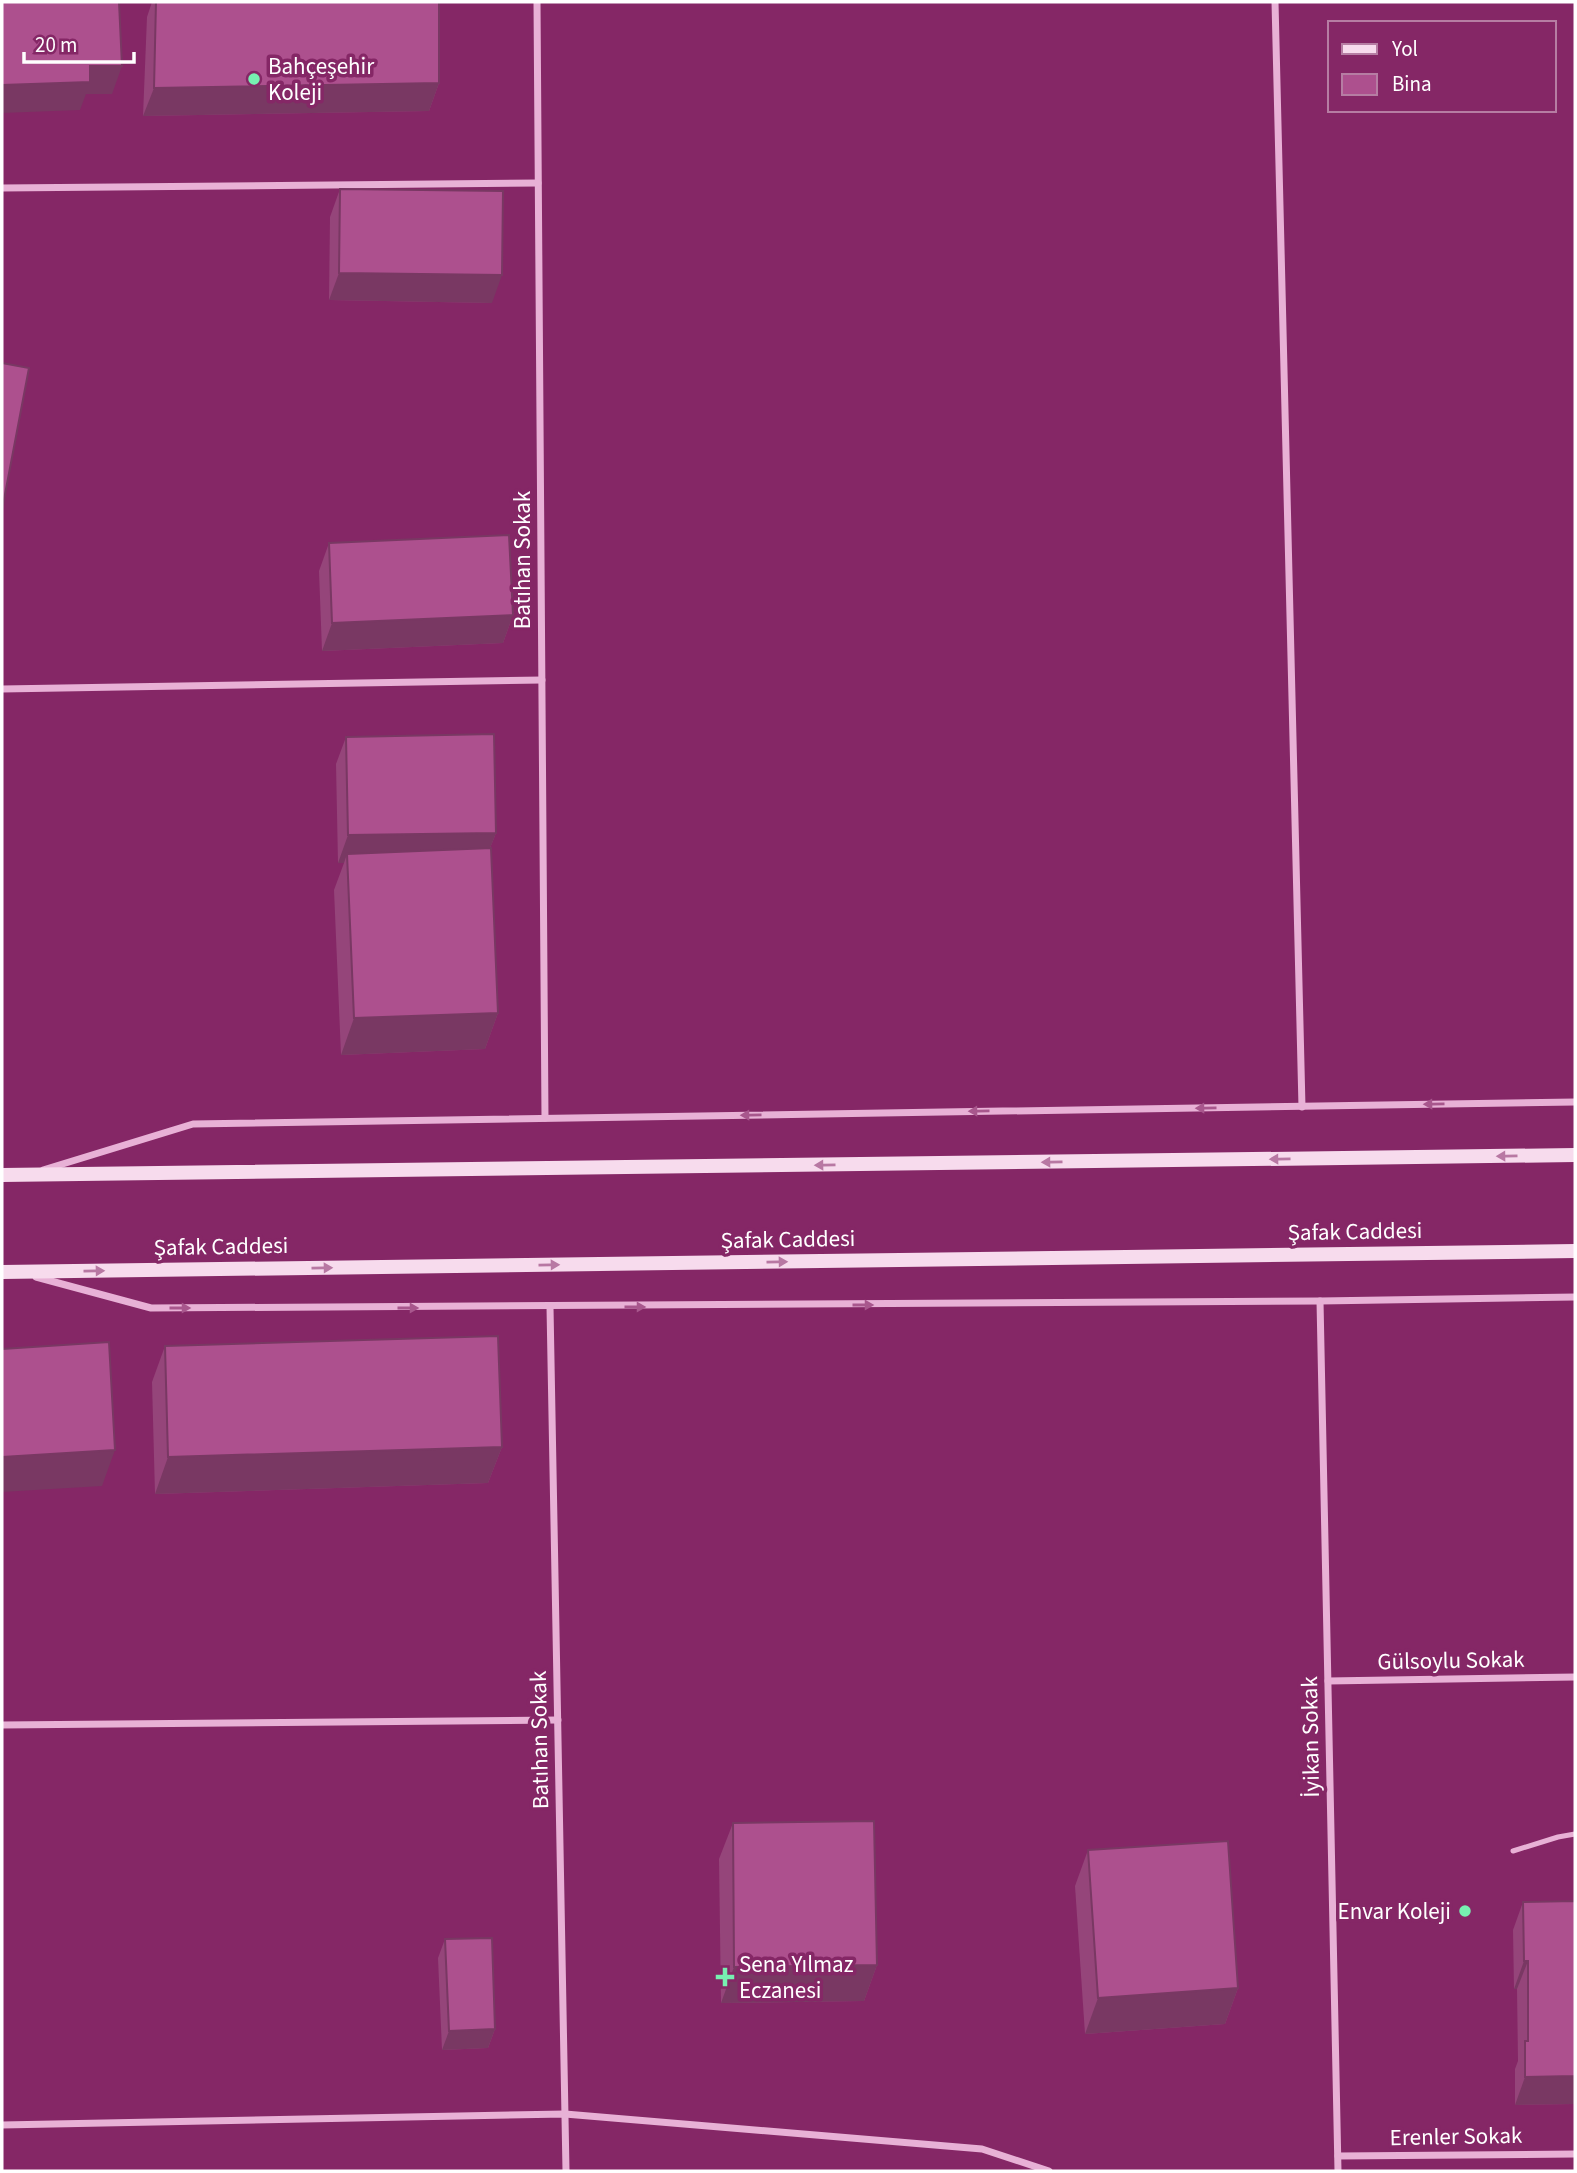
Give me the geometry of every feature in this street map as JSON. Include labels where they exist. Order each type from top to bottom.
[{"type":"main road","points":[[2,1175],[1575,1155]]},
{"type":"main road","name":"Şafak Caddesi","points":[[2,1272],[1575,1251]]},
{"type":"street","name":"Batıhan Sokak","points":[[537,2],[545,1118]]},
{"type":"street","points":[[1275,2],[1302,1107]]},
{"type":"street","points":[[2,188],[538,183]]},
{"type":"street","points":[[2,689],[542,680]]},
{"type":"street","points":[[28,1175],[193,1124],[1575,1102]]},
{"type":"street","points":[[19,1272],[151,1308],[1575,1297]]},
{"type":"street","name":"İyikan Sokak","points":[[1320,1301],[1338,2171]]},
{"type":"street","name":"Batıhan Sokak","points":[[550,1307],[566,2171]]},
{"type":"street","name":"Gülsoylu Sokak","points":[[1328,1681],[1575,1677]]},
{"type":"street","points":[[2,1725],[558,1720]]},
{"type":"street","points":[[2,2125],[565,2114],[982,2150],[1049,2171]]},
{"type":"street","name":"Erenler Sokak","points":[[1338,2156],[1575,2154]]},
{"type":"lane","points":[[1513,1851],[1575,1834]]},
{"type":"building","points":[[2,2],[119,2],[122,66],[90,66],[90,82],[2,85]]},
{"type":"building","points":[[156,2],[439,2],[439,83],[154,88]]},
{"type":"building","points":[[340,189],[503,191],[502,275],[339,273]]},
{"type":"building","points":[[2,363],[29,368],[2,510]]},
{"type":"building","points":[[509,535],[513,615],[332,623],[329,543]]},
{"type":"building","points":[[494,734],[496,833],[348,835],[346,737]]},
{"type":"building","points":[[491,848],[498,1013],[354,1018],[347,854]]},
{"type":"building","points":[[498,1336],[502,1447],[168,1457],[165,1346]]},
{"type":"building","points":[[109,1342],[115,1450],[2,1457],[2,1349]]},
{"type":"building","points":[[874,1821],[877,1965],[734,1967],[733,1823]]},
{"type":"building","points":[[1228,1841],[1238,1988],[1098,1998],[1088,1850]]},
{"type":"building","points":[[1575,1901],[1575,2076],[1525,2077],[1528,1961],[1524,1961],[1523,1902]]},
{"type":"building","points":[[492,1938],[495,2029],[449,2031],[445,1939]]},
{"type":"place","name":"Bahçeşehir Koleji","points":[[254,79]]},
{"type":"place","name":"Envar Koleji","points":[[1465,1911]]},
{"type":"place","name":"Sena Yılmaz Eczanesi","points":[[725,1977]]}]
